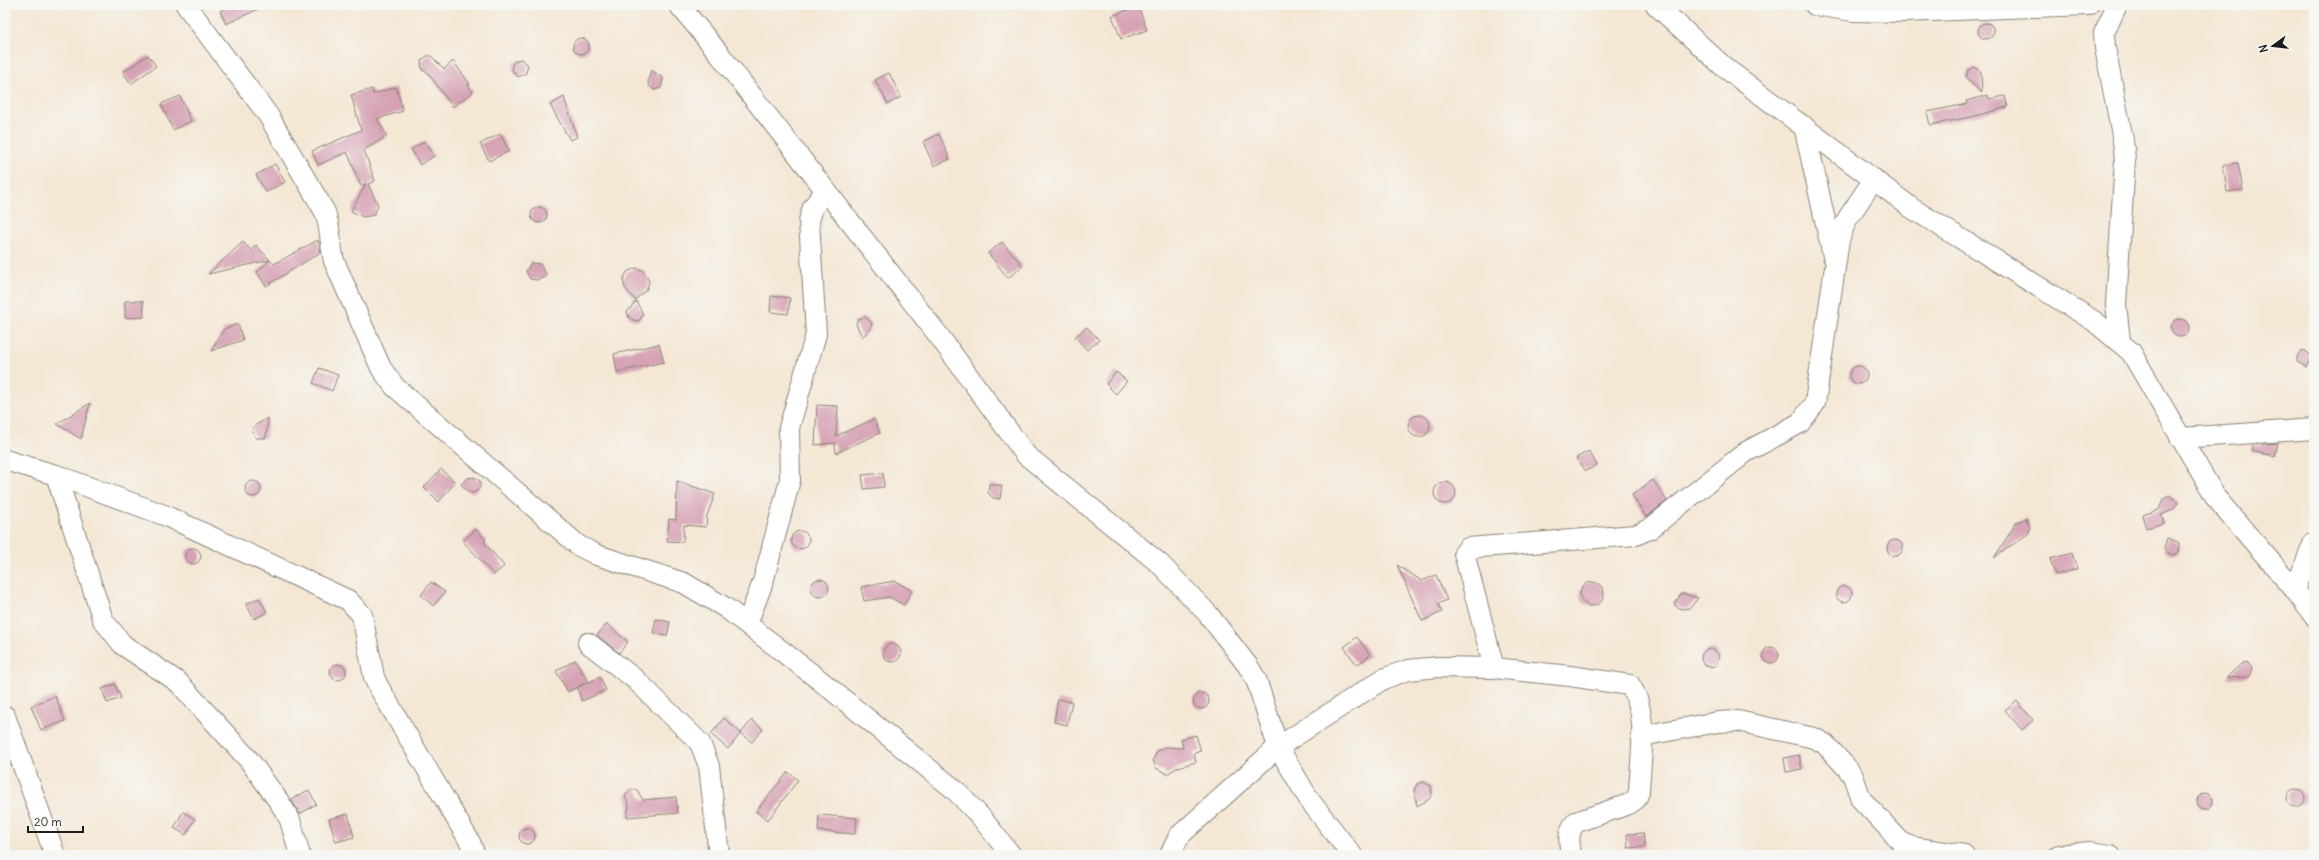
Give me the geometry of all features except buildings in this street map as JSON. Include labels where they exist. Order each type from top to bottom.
[{"type":"street","points":[[186,5],[268,115],[325,212],[329,225],[330,245],[334,261],[381,368],[395,387],[580,546],[597,555],[684,583],[726,608],[817,678],[955,790],[980,816],[1011,855]]},
{"type":"street","points":[[679,5],[717,50],[939,336],[1026,455],[1160,564],[1208,614],[1248,666],[1256,679],[1278,747],[1310,802],[1352,855]]},
{"type":"street","points":[[1656,5],[1724,67],[1933,223],[1989,255],[2094,321],[2120,341],[2131,352],[2216,498],[2295,590],[2314,616]]},
{"type":"street","points":[[1815,5],[1853,11],[2088,5]]},
{"type":"street","points":[[2117,5],[2104,33],[2125,160],[2116,304],[2120,341]]},
{"type":"street","points":[[1804,126],[1834,262]]},
{"type":"street","points":[[1494,668],[1464,553],[1468,548],[1636,535],[1651,528],[1746,452],[1800,423],[1815,403],[1826,337],[1834,262],[1839,240],[1846,221],[1874,179]]},
{"type":"street","points":[[747,624],[764,582],[790,480],[789,428],[816,334],[809,221],[813,207],[826,191]]},
{"type":"street","points":[[2180,438],[2314,429]]},
{"type":"street","points":[[5,460],[56,476],[164,515],[341,597],[358,609],[362,615],[377,684],[470,842],[475,855]]},
{"type":"street","points":[[56,476],[103,620],[123,645],[178,682],[249,760],[280,803],[290,820],[300,855]]},
{"type":"street","points":[[2295,590],[2314,542]]},
{"type":"street","points":[[588,642],[636,680],[700,743],[709,766],[719,855]]},
{"type":"street","points":[[1170,855],[1179,836],[1278,747],[1383,679],[1408,670],[1438,667],[1494,668],[1570,676],[1630,685],[1640,704],[1641,736],[1639,792],[1636,800],[1629,804],[1576,822],[1570,828],[1569,838],[1571,855]]},
{"type":"street","points":[[5,716],[55,855]]},
{"type":"street","points":[[1641,736],[1734,721],[1814,738],[1825,744],[1847,768],[1853,776],[1861,799],[1902,842],[1917,848],[1964,855]]},
{"type":"street","points":[[2059,855],[2091,852],[2110,855]]}]
